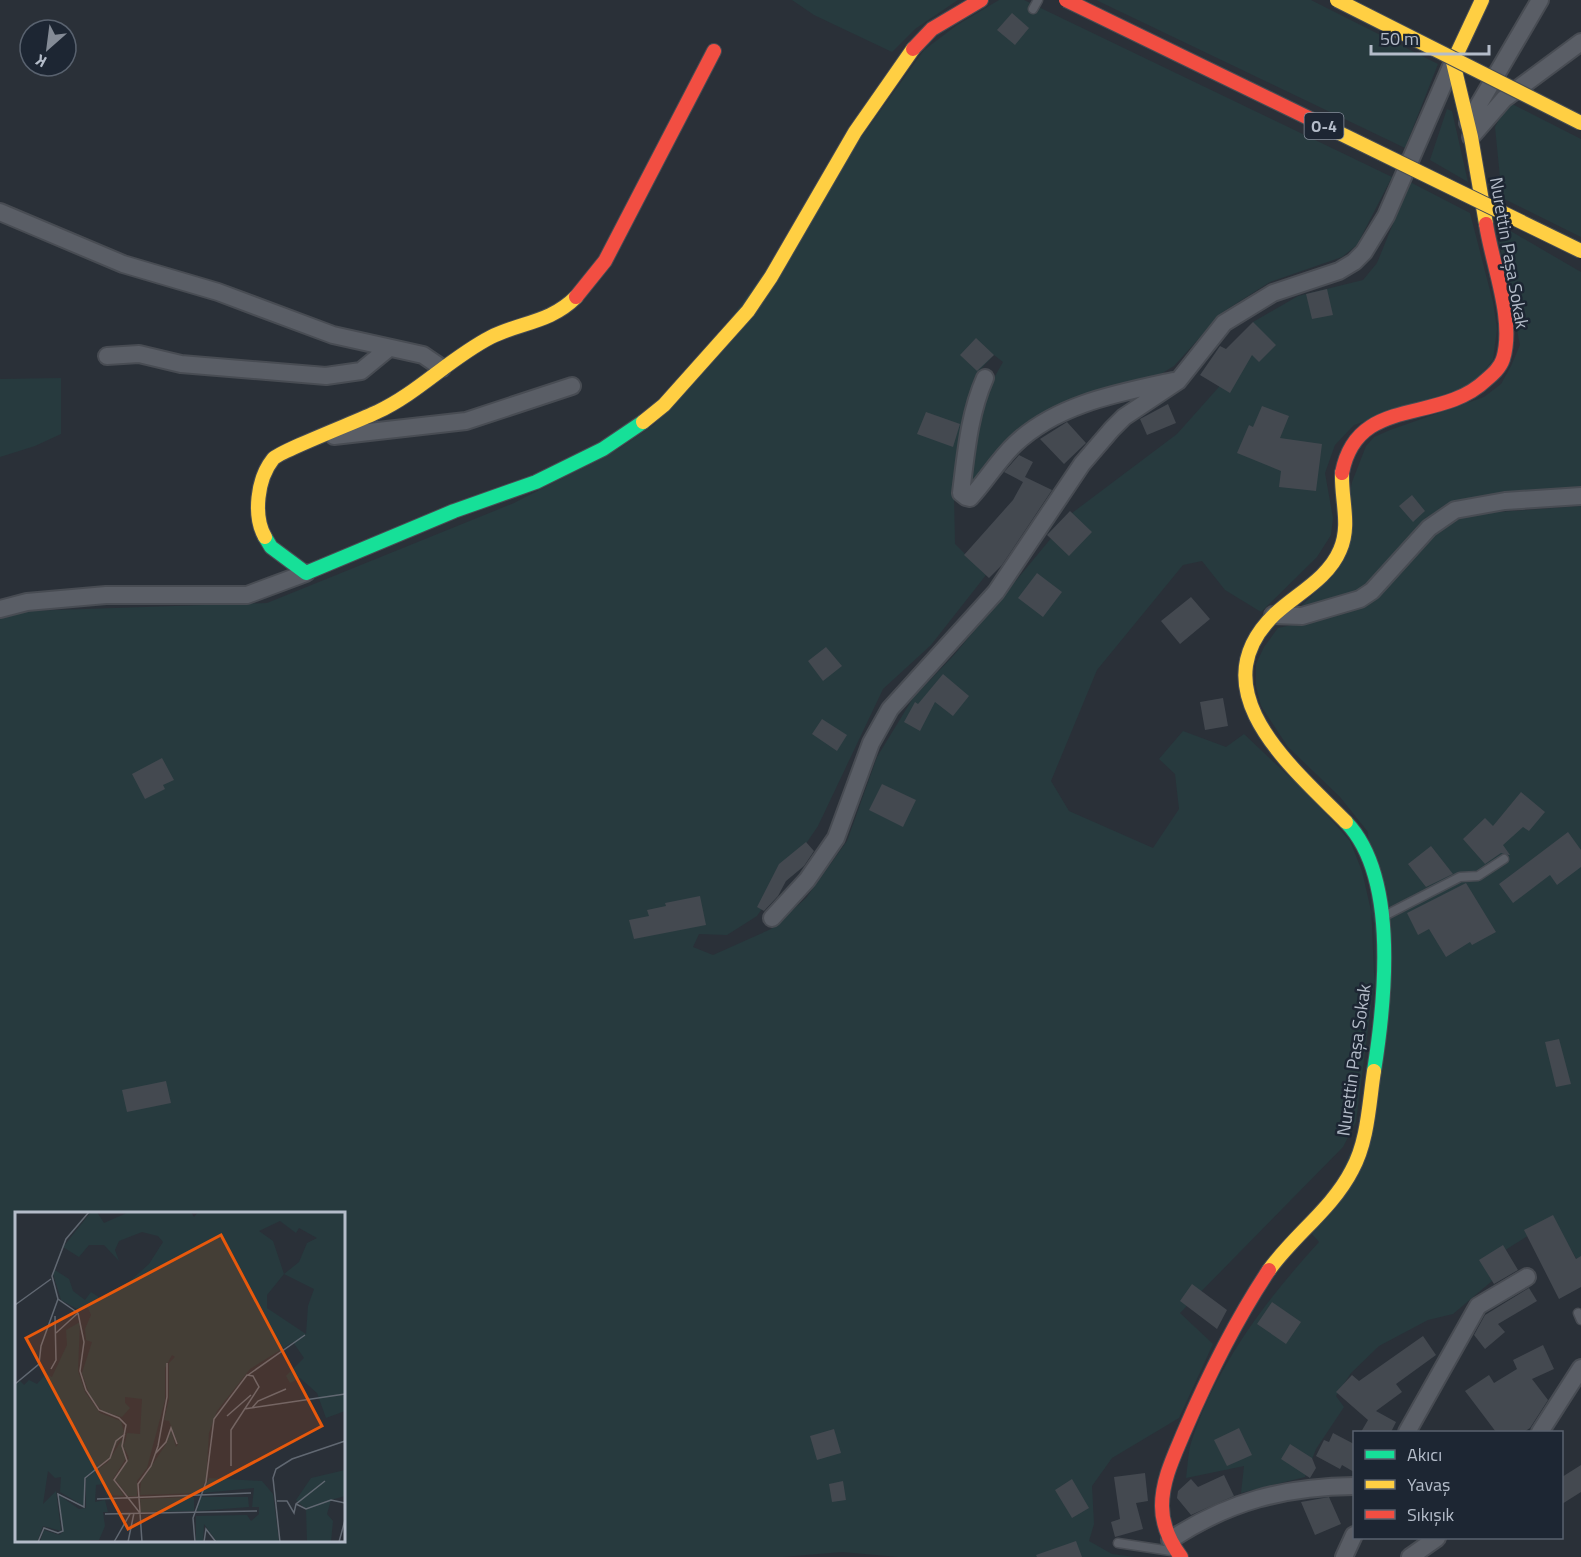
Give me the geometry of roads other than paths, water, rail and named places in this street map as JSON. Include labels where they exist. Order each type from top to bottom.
[{"type":"main road","points":[[714,51],[621,233],[590,282],[574,299],[546,319],[491,337],[380,411],[274,458],[265,476],[257,507],[260,528],[272,547],[306,573],[454,511],[536,482],[603,449],[650,417],[725,340],[748,311],[771,278],[855,132],[914,47],[932,29],[981,0]]},
{"type":"main road","name":"O-4","points":[[1066,0],[1581,251]]},
{"type":"main road","points":[[1337,0],[1581,123]]},
{"type":"main road","points":[[1453,62],[1482,0]]},
{"type":"main road","name":"Nurettin Paşa Sokak","points":[[1176,1550],[1160,1515],[1163,1488],[1178,1447],[1227,1339],[1281,1254],[1340,1188],[1353,1169],[1360,1147],[1380,1028],[1385,968],[1380,918],[1372,873],[1361,840],[1265,736],[1252,713],[1247,696],[1247,666],[1257,637],[1273,615],[1323,573],[1341,551],[1346,531],[1341,492],[1342,471],[1353,443],[1360,433],[1369,425],[1459,398],[1477,389],[1498,369],[1503,359],[1505,314],[1491,257],[1470,130],[1453,62]]},
{"type":"street","points":[[1470,130],[1540,0]]},
{"type":"street","points":[[1470,130],[1504,99],[1581,42]]},
{"type":"street","points":[[772,918],[807,880],[836,838],[871,743],[901,694],[957,638],[996,592],[1082,464],[1112,429],[1124,417],[1180,379],[1224,323],[1273,293],[1339,271],[1354,262],[1364,252],[1386,216],[1453,62]]},
{"type":"street","points":[[0,212],[123,264],[218,292],[333,335],[423,355],[442,368]]},
{"type":"street","points":[[106,356],[139,354],[181,364],[338,375],[361,371],[388,348]]},
{"type":"street","points":[[985,378],[975,400],[970,424],[961,493],[966,498],[970,498],[980,488],[1016,442],[1068,409],[1106,396],[1180,379]]},
{"type":"street","points":[[317,438],[381,433],[466,421],[573,386]]},
{"type":"street","points":[[1273,615],[1302,615],[1360,600],[1372,591],[1429,528],[1455,510],[1505,501],[1581,496]]},
{"type":"street","points":[[0,609],[27,602],[106,595],[247,596],[306,573]]},
{"type":"street","points":[[1408,1431],[1478,1306],[1527,1276]]},
{"type":"street","points":[[1541,1431],[1581,1368]]},
{"type":"street","points":[[1176,1550],[1213,1513],[1256,1498],[1290,1490],[1353,1486]]},
{"type":"street","points":[[1344,1557],[1353,1537]]},
{"type":"street","points":[[1410,1557],[1436,1539]]},
{"type":"lane","points":[[1033,9],[1038,0]]},
{"type":"lane","points":[[1380,918],[1460,878],[1478,876],[1504,860]]},
{"type":"lane","points":[[1118,1543],[1176,1550]]}]
